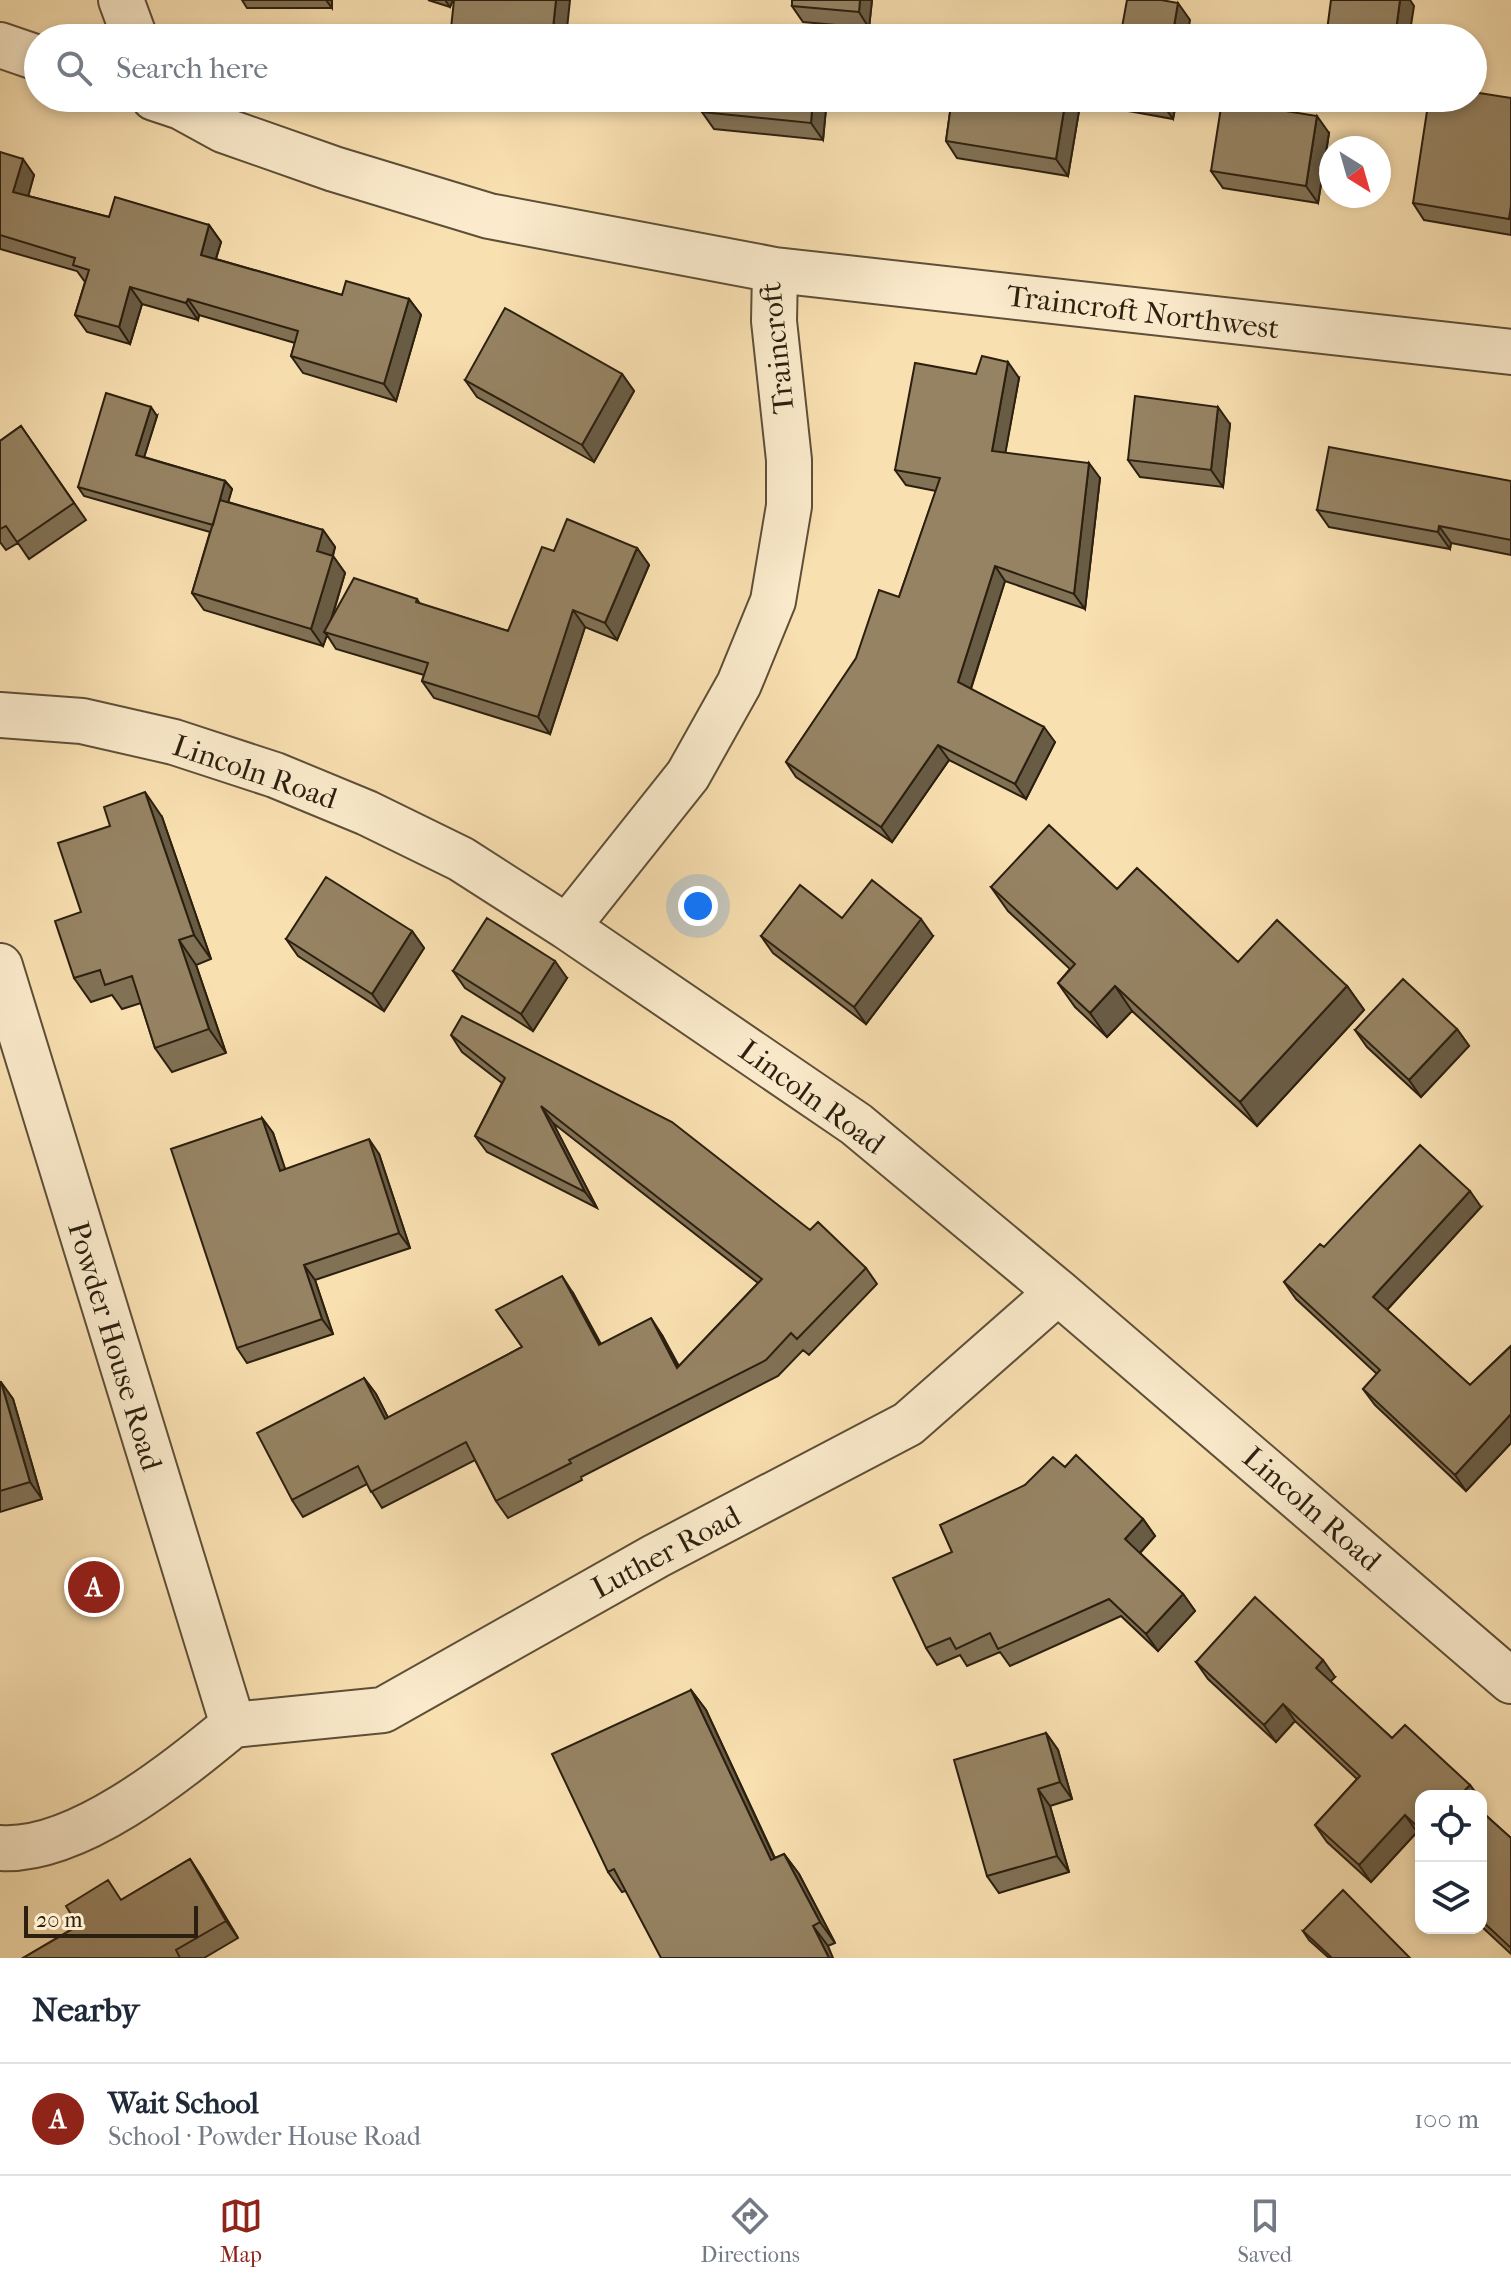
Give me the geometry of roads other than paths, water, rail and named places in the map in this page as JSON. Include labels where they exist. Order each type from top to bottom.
[{"type":"street","points":[[121,0],[130,24]]},
{"type":"street","points":[[0,45],[24,53]]},
{"type":"street","name":"Traincroft","points":[[190,112],[223,130],[334,169],[489,216],[775,270],[775,333],[789,460],[789,506],[773,601],[739,684],[688,775],[567,927]]},
{"type":"street","name":"Traincroft Northwest","points":[[775,270],[1511,352]]},
{"type":"street","name":"Lincoln Road","points":[[0,715],[82,721],[174,742],[275,775],[367,813],[461,859],[567,927],[856,1124],[1502,1655]]},
{"type":"street","name":"Powder House Road","points":[[0,966],[12,1051],[233,1725]]},
{"type":"street","name":"Luther Road","points":[[233,1725],[383,1710],[656,1556],[908,1424],[1058,1292]]},
{"type":"street","points":[[0,1848],[19,1849],[48,1843],[93,1822],[186,1764],[233,1725]]},
{"type":"place","name":"Wait School","points":[[94,1587]]}]
